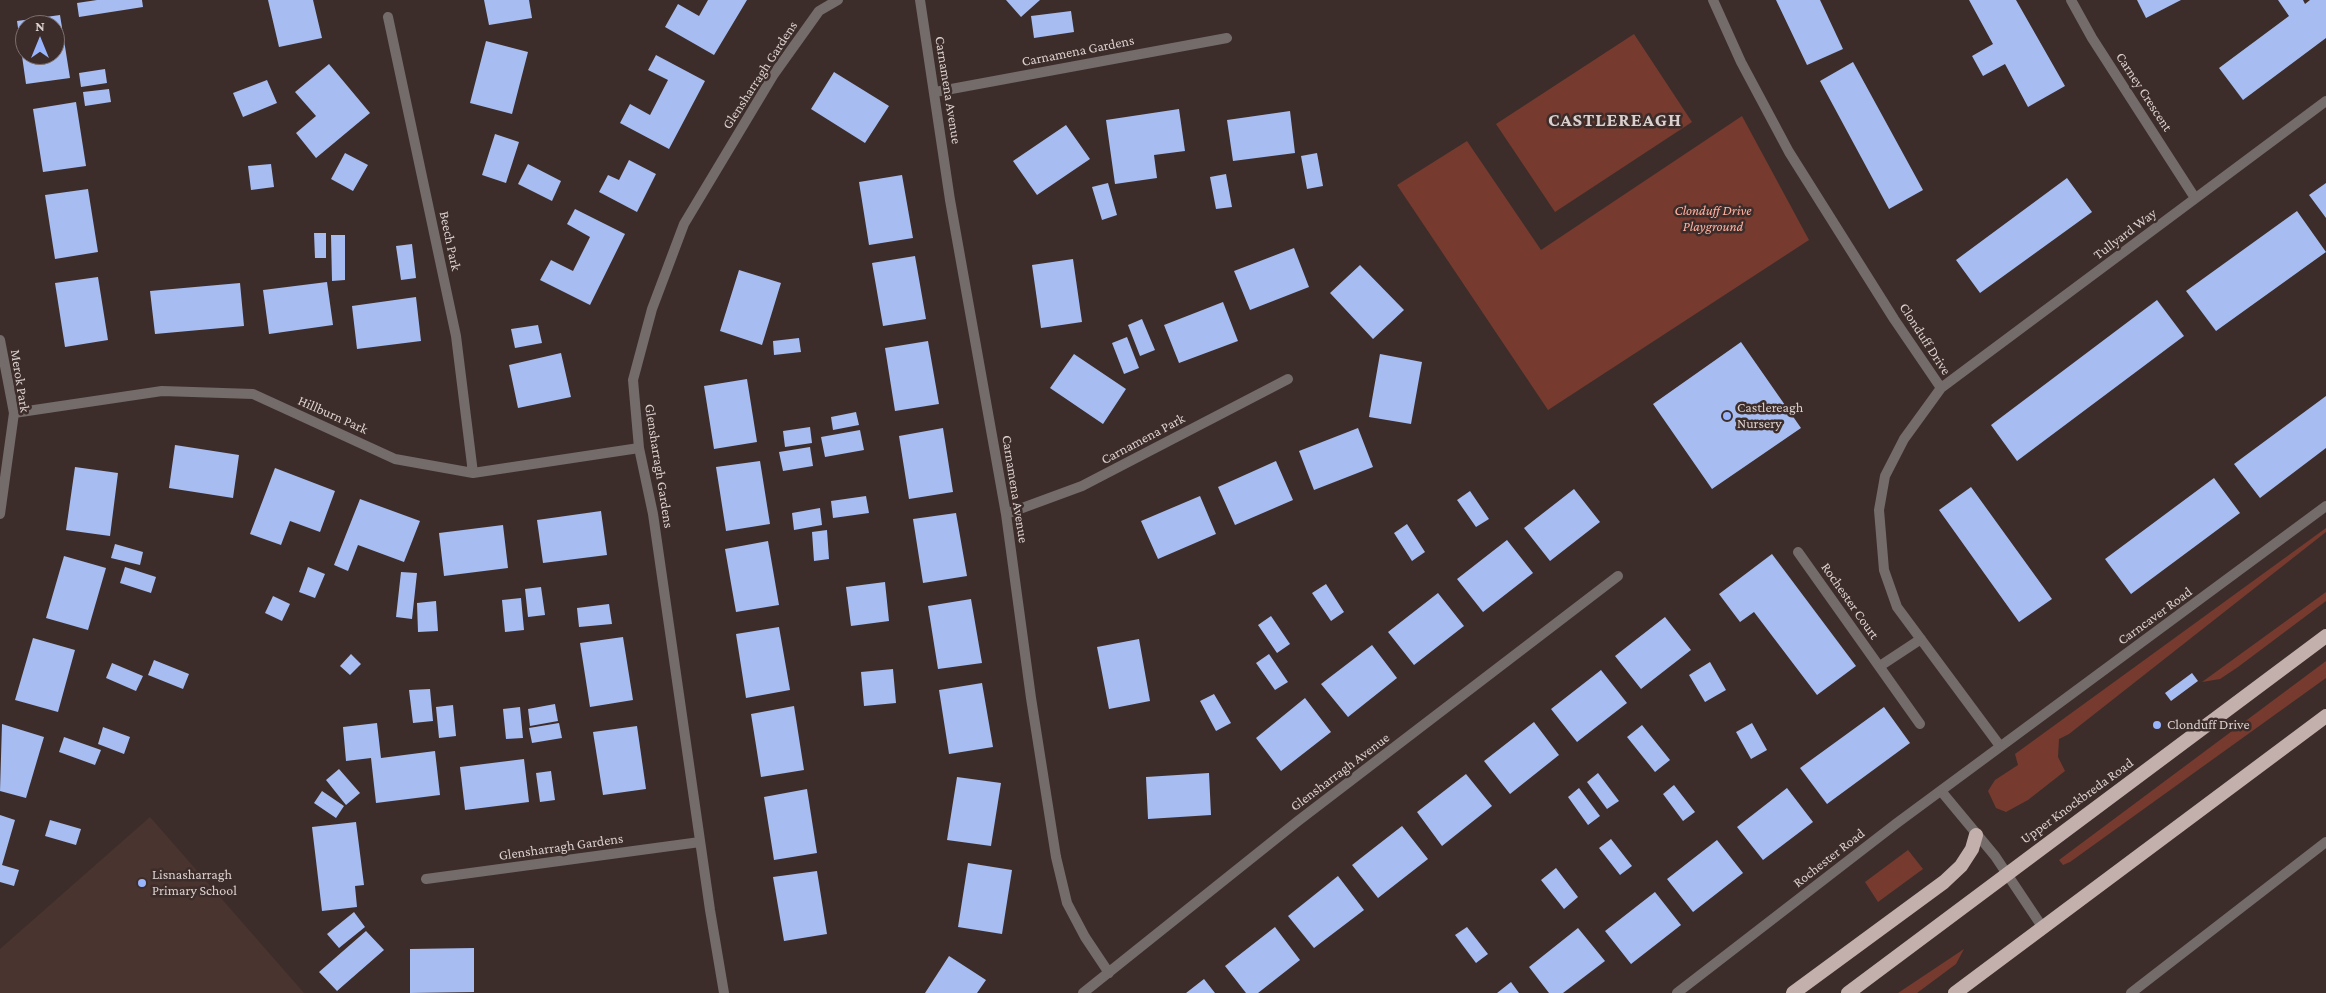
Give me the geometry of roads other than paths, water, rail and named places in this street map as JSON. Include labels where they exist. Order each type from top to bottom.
[{"type":"highway","name":"Upper Knockbreda Road","points":[[1848,993],[2326,636]]},
{"type":"highway","points":[[1955,993],[2326,716]]},
{"type":"highway","points":[[1793,993],[1944,882],[1961,866],[1972,849],[1976,835]]},
{"type":"street","name":"Glensharragh Gardens","points":[[724,993],[700,842],[653,514],[639,448],[633,380],[652,309],[684,224],[774,74],[819,11],[838,0]]},
{"type":"street","name":"Carnamena Avenue","points":[[920,0],[950,200],[1006,514],[1031,698],[1056,857],[1067,904],[1085,938],[1109,973]]},
{"type":"street","name":"Clonduff Drive","points":[[1713,0],[1741,62],[1789,152],[1940,388],[1904,439],[1885,476],[1879,510],[1884,570],[1898,607],[2000,746]]},
{"type":"street","name":"Carney Crescent","points":[[2071,0],[2092,38],[2195,198]]},
{"type":"street","name":"Beech Park","points":[[388,17],[456,336],[473,473]]},
{"type":"street","name":"Carnamena Gardens","points":[[935,92],[1227,38]]},
{"type":"street","name":"Tullyard Way","points":[[1940,388],[2326,101]]},
{"type":"street","name":"Merok Park","points":[[0,340],[14,413],[0,514]]},
{"type":"street","name":"Carnamena Park","points":[[1006,514],[1082,486],[1288,379]]},
{"type":"street","name":"Hillburn Park","points":[[14,413],[162,391],[253,394],[396,459],[473,473],[639,448]]},
{"type":"street","name":"Carncaver Road","points":[[2000,746],[2326,506]]},
{"type":"street","name":"Rochester Court","points":[[1798,552],[1920,724]]},
{"type":"street","name":"Glensharragh Avenue","points":[[1082,993],[1298,821],[1618,576]]},
{"type":"street","points":[[1880,666],[1921,639]]},
{"type":"street","name":"Rochester Road","points":[[1677,993],[2000,746]]},
{"type":"street","points":[[1941,791],[2007,873],[2043,928]]},
{"type":"street","name":"Glensharragh Gardens","points":[[426,879],[700,842]]},
{"type":"street","points":[[2131,993],[2326,842]]},
{"type":"place","name":"Castlereagh Nursery","points":[[1727,416]]},
{"type":"place","name":"Clonduff Drive","points":[[2157,725]]},
{"type":"place","name":"Lisnasharragh Primary School","points":[[142,883]]},
{"type":"district","name":"CASTLEREAGH","points":[[1615,120]]},
{"type":"park label","name":"Clonduff Drive Playground","points":[[1713,220]]}]
